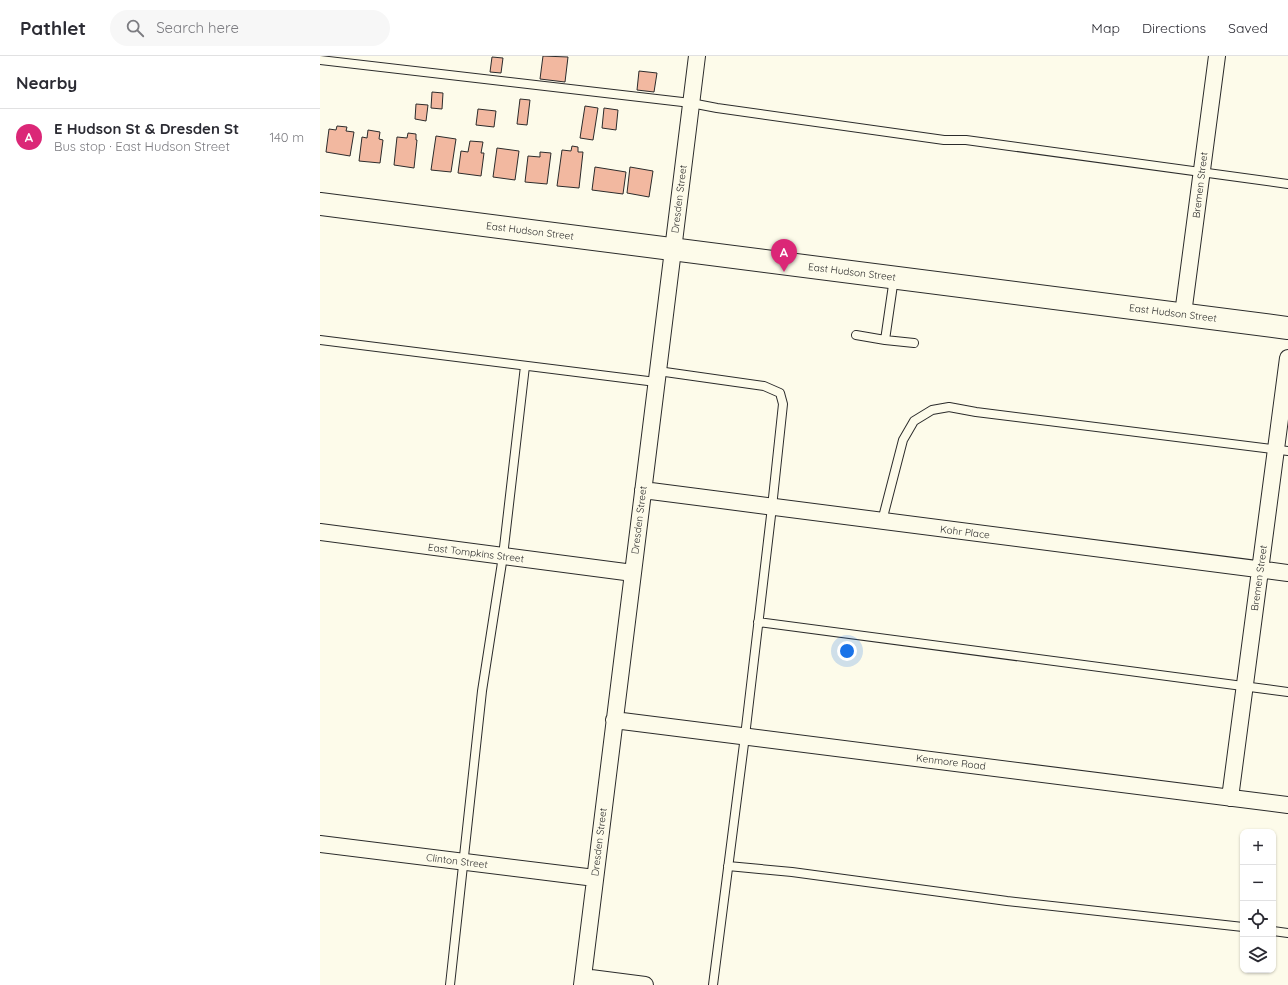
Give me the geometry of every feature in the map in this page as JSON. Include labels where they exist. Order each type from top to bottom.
[{"type":"main road","name":"East Hudson Street","points":[[320,204],[1288,328]]},
{"type":"street","name":"Dresden Street","points":[[582,981],[697,56]]},
{"type":"street","name":"Bremen Street","points":[[1184,314],[1217,56]]},
{"type":"street","name":"Bremen Street","points":[[1230,798],[1261,570],[1282,450],[1288,358]]},
{"type":"street","name":"Kohr Place","points":[[642,490],[1288,573]]},
{"type":"street","name":"East Tompkins Street","points":[[320,532],[633,573]]},
{"type":"street","name":"Kenmore Road","points":[[614,720],[1288,805]]},
{"type":"street","name":"Clinton Street","points":[[320,844],[595,878]]},
{"type":"street","points":[[582,981],[645,985]]},
{"type":"lane","points":[[320,60],[691,103],[944,140],[966,140],[1288,184]]},
{"type":"lane","points":[[885,340],[894,277]]},
{"type":"lane","points":[[856,335],[914,343]]},
{"type":"lane","points":[[320,340],[525,366],[764,386],[780,393],[783,404],[772,507],[745,736],[713,985]]},
{"type":"lane","points":[[450,985],[482,691],[503,556],[525,366]]},
{"type":"lane","points":[[882,521],[903,440],[914,421],[932,410],[948,407],[976,412],[1282,450]]},
{"type":"lane","points":[[758,622],[1288,692]]},
{"type":"lane","points":[[728,866],[792,872],[1007,901],[1240,927]]},
{"type":"lane","points":[[1276,931],[1288,933]]},
{"type":"building","points":[[543,56],[568,57],[565,82],[540,79]]},
{"type":"building","points":[[492,57],[503,58],[501,73],[490,72]]},
{"type":"building","points":[[639,71],[657,73],[654,92],[637,90]]},
{"type":"building","points":[[432,92],[443,93],[442,109],[431,108]]},
{"type":"building","points":[[520,99],[530,100],[527,125],[517,124]]},
{"type":"building","points":[[416,104],[428,105],[426,121],[415,119]]},
{"type":"building","points":[[585,106],[598,108],[593,140],[580,138]]},
{"type":"building","points":[[604,108],[618,110],[616,130],[602,128]]},
{"type":"building","points":[[478,109],[496,111],[494,127],[476,125]]},
{"type":"building","points":[[337,126],[347,127],[346,131],[354,132],[350,156],[326,152],[329,129],[336,130]]},
{"type":"building","points":[[368,130],[380,132],[379,139],[383,140],[380,163],[359,161],[362,137],[367,138]]},
{"type":"building","points":[[408,133],[416,134],[417,140],[414,168],[394,165],[397,137],[407,138]]},
{"type":"building","points":[[436,136],[456,139],[451,172],[431,170]]},
{"type":"building","points":[[470,141],[483,142],[481,153],[484,153],[481,176],[458,173],[461,151],[468,152]]},
{"type":"building","points":[[572,146],[578,147],[578,152],[583,152],[579,188],[557,186],[562,150],[571,151]]},
{"type":"building","points":[[497,148],[519,151],[515,180],[493,177]]},
{"type":"building","points":[[540,152],[551,153],[547,184],[525,182],[528,156],[540,157]]},
{"type":"building","points":[[595,167],[626,172],[623,194],[592,190]]},
{"type":"building","points":[[630,167],[653,171],[649,197],[627,193]]},
{"type":"place","name":"E Hudson St & Dresden St","points":[[784,272]]}]
